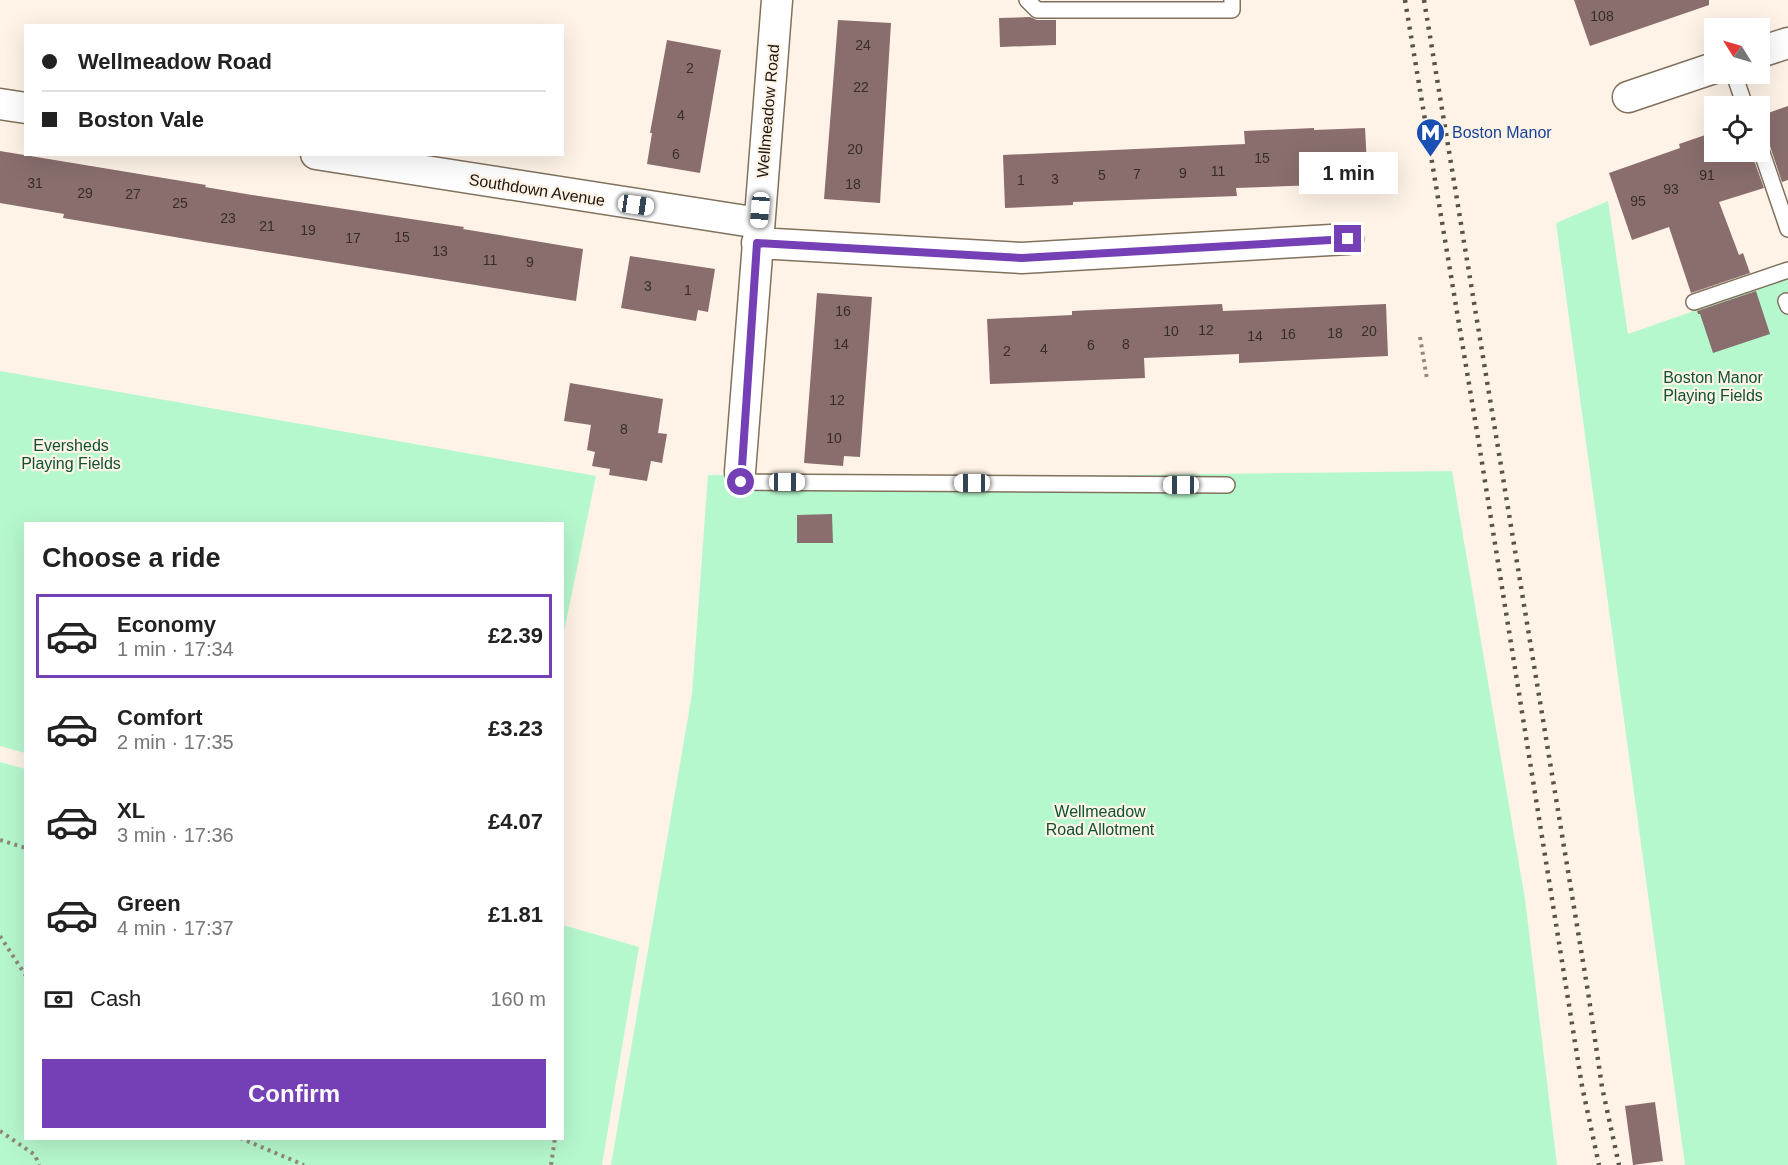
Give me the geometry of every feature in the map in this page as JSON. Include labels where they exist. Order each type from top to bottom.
[{"type":"street","name":"Wellmeadow Road","points":[[740,472],[777,0]]},
{"type":"street","points":[[1770,49],[1788,43]]},
{"type":"street","points":[[1628,97],[1704,71]]},
{"type":"street","points":[[0,104],[24,108]]},
{"type":"street","name":"Southdown Avenue","points":[[327,156],[758,233],[1022,258],[1348,239]]},
{"type":"lane","points":[[1026,0],[1037,10],[1232,10],[1232,0]]},
{"type":"lane","points":[[1765,162],[1788,229]]},
{"type":"lane","points":[[1694,302],[1788,270]]},
{"type":"lane","points":[[740,472],[741,482],[1227,485]]},
{"type":"path","points":[[1420,337],[1427,379]]},
{"type":"path","points":[[0,840],[24,847]]},
{"type":"path","points":[[0,936],[24,973]]},
{"type":"path","points":[[0,1131],[35,1155],[39,1165]]},
{"type":"path","points":[[245,1140],[304,1165]]},
{"type":"path","points":[[551,1165],[555,1140]]},
{"type":"green space","name":"Boston Manor Playing Fields","points":[[1608,201],[1628,334],[1788,278],[1788,1165],[1685,1165],[1556,223]]},
{"type":"green space","name":"Eversheds Playing Fields","points":[[0,371],[596,476],[564,631],[564,522],[24,522],[24,753],[0,746]]},
{"type":"green space","name":"Wellmeadow Road Allotment","points":[[1452,471],[1525,899],[1557,1165],[611,1165],[692,694],[708,475],[967,477]]},
{"type":"green space","points":[[0,762],[24,769],[24,1140],[564,1140],[564,925],[639,947],[602,1165],[0,1165]]},
{"type":"building","points":[[1574,0],[1709,0],[1709,5],[1590,46]]},
{"type":"building","points":[[1030,17],[1037,20],[1056,20],[1056,45],[1000,47],[999,18]]},
{"type":"building","points":[[838,20],[891,23],[880,203],[824,199]]},
{"type":"building","points":[[667,40],[721,50],[700,173],[647,164],[652,133],[650,133]]},
{"type":"building","points":[[1788,106],[1788,180],[1782,182],[1770,146],[1770,112]]},
{"type":"building","points":[[1314,128],[1314,130],[1365,128],[1368,183],[1236,188],[1237,196],[1073,202],[1073,205],[1005,208],[1003,155],[1245,144],[1244,131]]},
{"type":"building","points":[[1704,135],[1704,162],[1755,162],[1764,188],[1719,202],[1739,255],[1743,253],[1750,273],[1691,293],[1669,227],[1632,240],[1609,173],[1680,148],[1679,144]]},
{"type":"building","points":[[0,151],[206,185],[205,187],[252,195],[464,227],[463,229],[583,249],[576,301],[204,242],[63,218],[64,214],[0,203]]},
{"type":"building","points":[[630,256],[715,269],[708,312],[698,310],[696,321],[621,308]]},
{"type":"building","points":[[1756,291],[1770,334],[1713,353],[1697,311]]},
{"type":"building","points":[[817,293],[872,297],[860,457],[844,456],[843,466],[804,463]]},
{"type":"building","points":[[1222,304],[1223,311],[1386,304],[1388,356],[1239,363],[1239,354],[1144,358],[1145,378],[990,384],[987,319],[1072,315],[1072,311]]},
{"type":"building","points":[[570,383],[663,399],[658,433],[667,434],[662,463],[651,461],[647,481],[609,475],[610,469],[592,466],[595,452],[587,450],[591,425],[564,421]]},
{"type":"building","points":[[832,514],[833,543],[797,543],[797,515]]},
{"type":"building","points":[[1655,1102],[1663,1161],[1633,1165],[1625,1106]]},
{"type":"railway","points":[[1405,0],[1582,1086],[1599,1165]]},
{"type":"railway","points":[[1424,0],[1602,1087],[1619,1165]]},
{"type":"place","name":"Boston Manor","points":[[1431,158]]},
{"type":"route","points":[[741,482],[757,243],[1022,258],[1348,239]]}]
